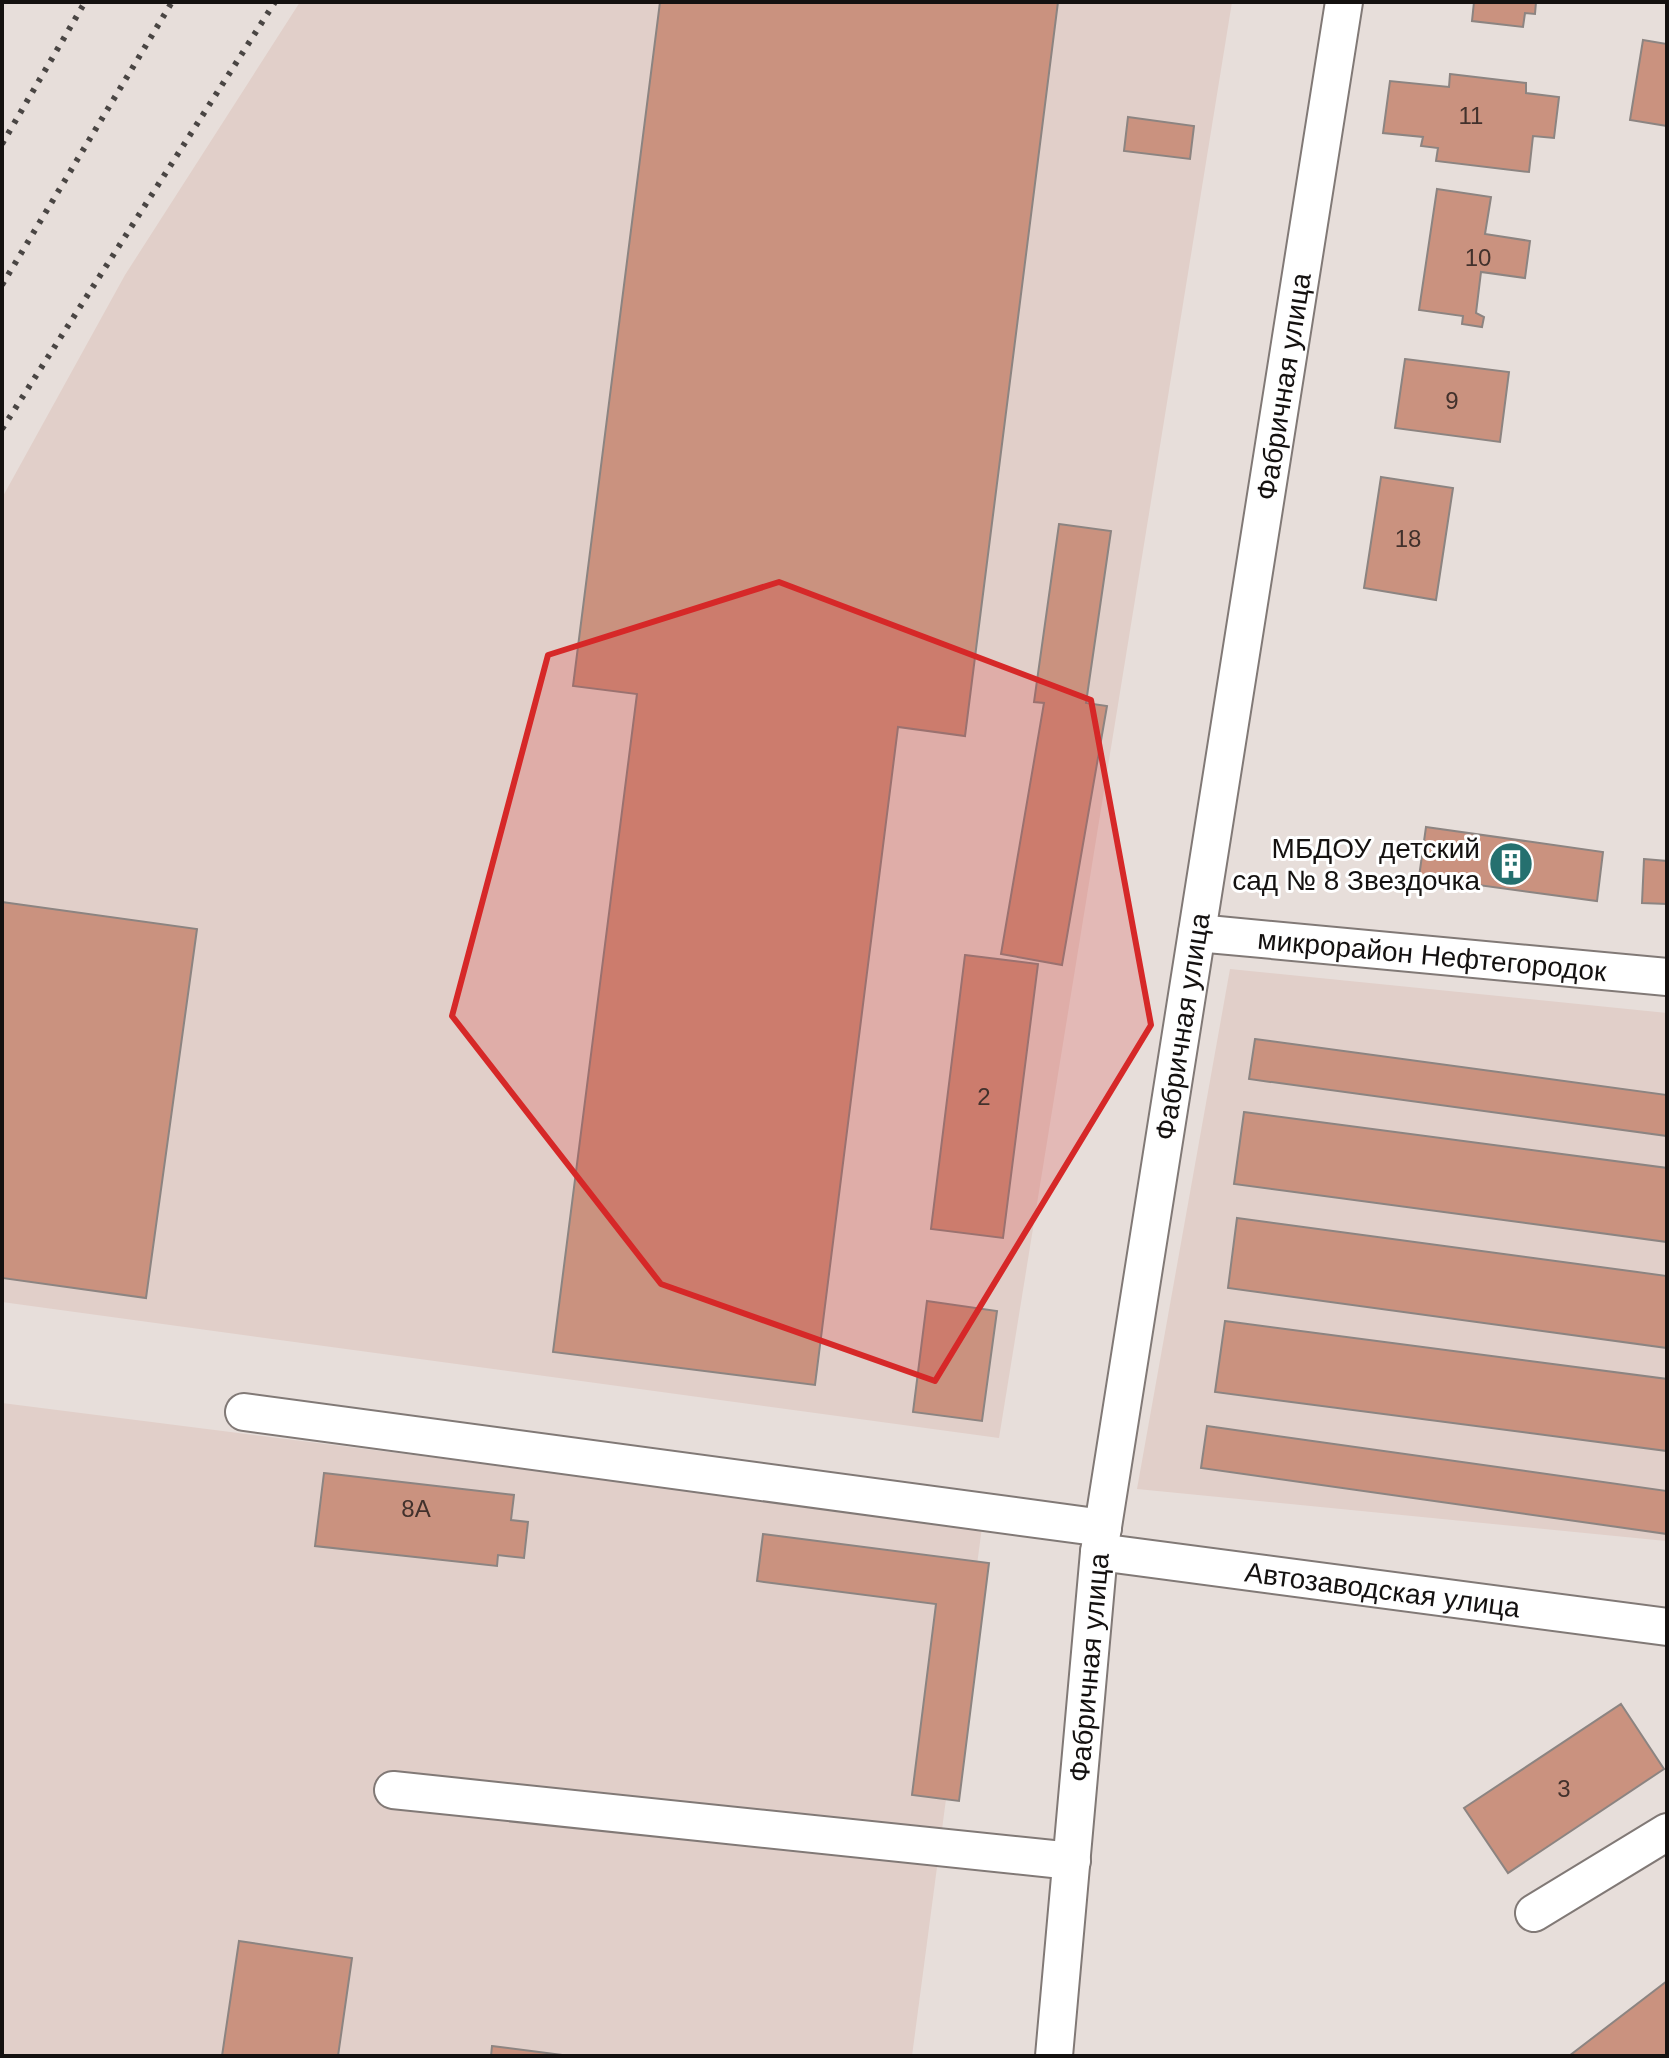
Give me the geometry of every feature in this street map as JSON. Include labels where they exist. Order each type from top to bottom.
[{"type":"street","name":"Фабричная улица","points":[[1054,2056],[1101,1540],[1344,2]]},
{"type":"street","name":"микрорайон Нефтегородок","points":[[1197,933],[1667,977]]},
{"type":"street","name":"Автозаводская улица","points":[[244,1412],[1667,1627]]},
{"type":"street","points":[[393,1790],[1072,1861]]},
{"type":"street","points":[[1534,1913],[1667,1832]]},
{"type":"highlighted area","points":[[779,582],[1091,700],[1151,1025],[935,1381],[661,1284],[452,1016],[548,655]]},
{"type":"shaded area","points":[[300,2],[1232,2],[999,1438],[2,1302],[2,498],[125,275]]},
{"type":"shaded area","points":[[1230,969],[1667,1013],[1666,1541],[1137,1489]]},
{"type":"shaded area","points":[[2,1403],[982,1527],[912,2056],[2,2056]]},
{"type":"building","points":[[660,2],[1058,2],[965,736],[898,727],[815,1385],[553,1352],[637,694],[573,686]]},
{"type":"building","points":[[1474,2],[1536,2],[1535,14],[1525,13],[1523,27],[1472,21]]},
{"type":"building","points":[[1643,40],[1667,44],[1667,126],[1630,120]]},
{"type":"building","points":[[1450,74],[1526,83],[1526,93],[1559,97],[1554,138],[1533,136],[1529,172],[1436,161],[1438,148],[1421,146],[1423,137],[1383,133],[1390,81],[1449,87]]},
{"type":"building","points":[[1128,117],[1194,126],[1190,159],[1124,151]]},
{"type":"building","points":[[1437,189],[1491,197],[1485,234],[1530,241],[1525,278],[1481,272],[1476,313],[1484,317],[1482,327],[1462,324],[1463,316],[1419,310]]},
{"type":"building","points":[[1405,359],[1509,372],[1500,442],[1395,428]]},
{"type":"building","points":[[1381,477],[1453,488],[1436,600],[1364,588]]},
{"type":"building","points":[[1059,524],[1111,531],[1086,703],[1107,706],[1062,965],[1001,954],[1044,703],[1034,702]]},
{"type":"building","name":"МБДОУ детский сад № 8 Звездочка","points":[[1426,827],[1603,852],[1597,901],[1419,877]]},
{"type":"building","points":[[1644,859],[1667,861],[1667,904],[1642,903]]},
{"type":"building","points":[[2,902],[197,929],[146,1298],[2,1278]]},
{"type":"building","points":[[965,955],[1038,964],[1003,1238],[931,1229]]},
{"type":"building","points":[[1255,1039],[1667,1095],[1667,1136],[1249,1079]]},
{"type":"building","points":[[1244,1112],[1667,1168],[1667,1242],[1234,1184]]},
{"type":"building","points":[[1237,1218],[1667,1276],[1667,1348],[1228,1288]]},
{"type":"building","points":[[927,1301],[997,1311],[982,1421],[913,1412]]},
{"type":"building","points":[[1225,1321],[1667,1379],[1667,1451],[1215,1392]]},
{"type":"building","points":[[1207,1426],[1667,1491],[1667,1534],[1201,1468]]},
{"type":"building","points":[[324,1473],[514,1495],[511,1520],[528,1522],[524,1558],[498,1555],[497,1566],[315,1546]]},
{"type":"building","points":[[763,1534],[989,1563],[959,1801],[912,1795],[936,1604],[757,1581]]},
{"type":"building","points":[[1621,1704],[1664,1769],[1508,1873],[1464,1808]]},
{"type":"building","points":[[239,1941],[352,1958],[338,2056],[222,2056]]},
{"type":"building","points":[[1667,1981],[1667,2056],[1569,2056]]},
{"type":"building","points":[[492,2046],[570,2056],[491,2056]]},
{"type":"railway","points":[[2,144],[85,2]]},
{"type":"railway","points":[[2,285],[172,2]]},
{"type":"railway","points":[[2,429],[275,2]]},
{"type":"place","name":"МБДОУ детский сад № 8 Звездочка","points":[[1511,864]]}]
